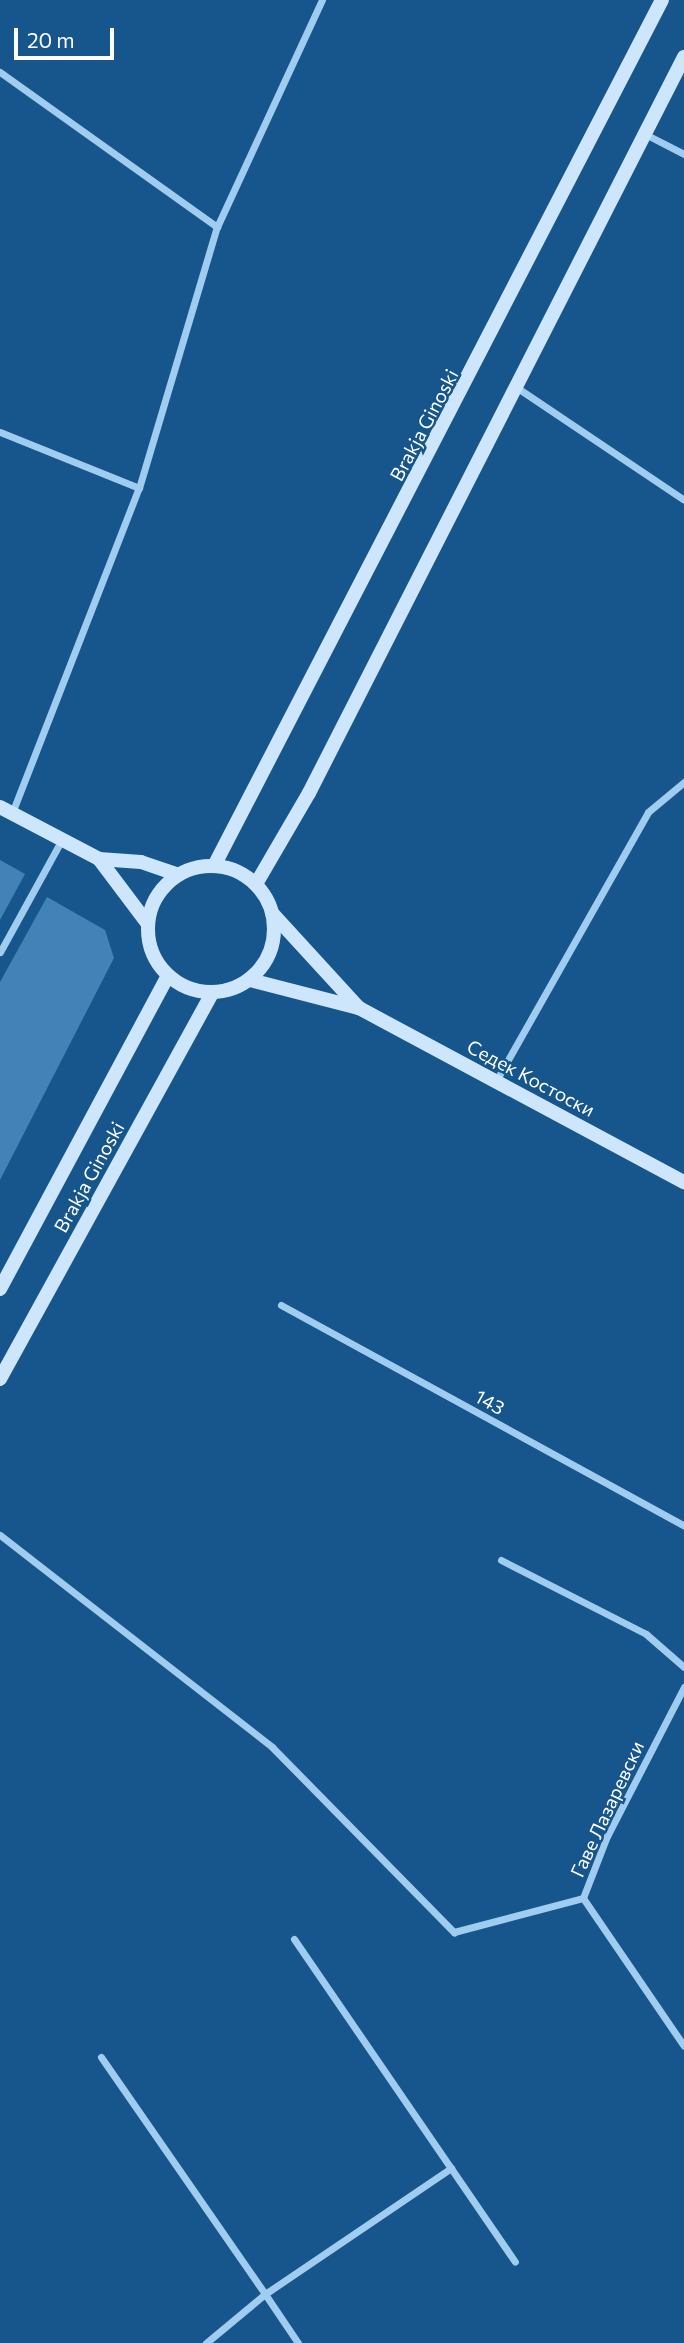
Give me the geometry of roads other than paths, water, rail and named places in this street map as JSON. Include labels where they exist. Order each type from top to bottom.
[{"type":"main road","name":"Brakja Ginoski","points":[[214,866],[662,0]]},
{"type":"main road","points":[[256,884],[309,793],[684,57]]},
{"type":"main road","points":[[6,810],[99,859],[148,924],[156,961],[168,976],[212,993],[250,980],[359,1008]]},
{"type":"main road","points":[[99,859],[141,862],[178,875],[214,866],[256,884],[272,913],[359,1008]]},
{"type":"main road","points":[[148,924],[153,904],[178,875]]},
{"type":"main road","points":[[250,980],[271,950],[272,913]]},
{"type":"main road","name":"Brakja Ginoski","points":[[0,1289],[168,976]]},
{"type":"main road","name":"Brakja Ginoski","points":[[0,1379],[212,993]]},
{"type":"main road","name":"Седек Костоски","points":[[359,1008],[684,1182]]},
{"type":"street","points":[[6,810],[139,488],[217,227],[322,0]]},
{"type":"street","points":[[0,72],[217,227]]},
{"type":"street","points":[[645,134],[684,154]]},
{"type":"street","points":[[516,387],[684,500]]},
{"type":"street","points":[[0,432],[139,488]]},
{"type":"street","points":[[495,1081],[648,812],[684,782]]},
{"type":"street","points":[[0,951],[62,838]]},
{"type":"street","name":"143","points":[[281,1305],[684,1526]]},
{"type":"street","points":[[0,1535],[272,1746],[454,1932],[583,1898]]},
{"type":"street","points":[[501,1560],[646,1634],[684,1667]]},
{"type":"street","name":"Гаве Лазаревски","points":[[684,1687],[607,1836],[583,1898],[684,2046]]},
{"type":"street","points":[[294,1939],[515,2262]]},
{"type":"street","points":[[101,2057],[299,2343]]},
{"type":"street","points":[[206,2343],[265,2294],[451,2168]]}]
